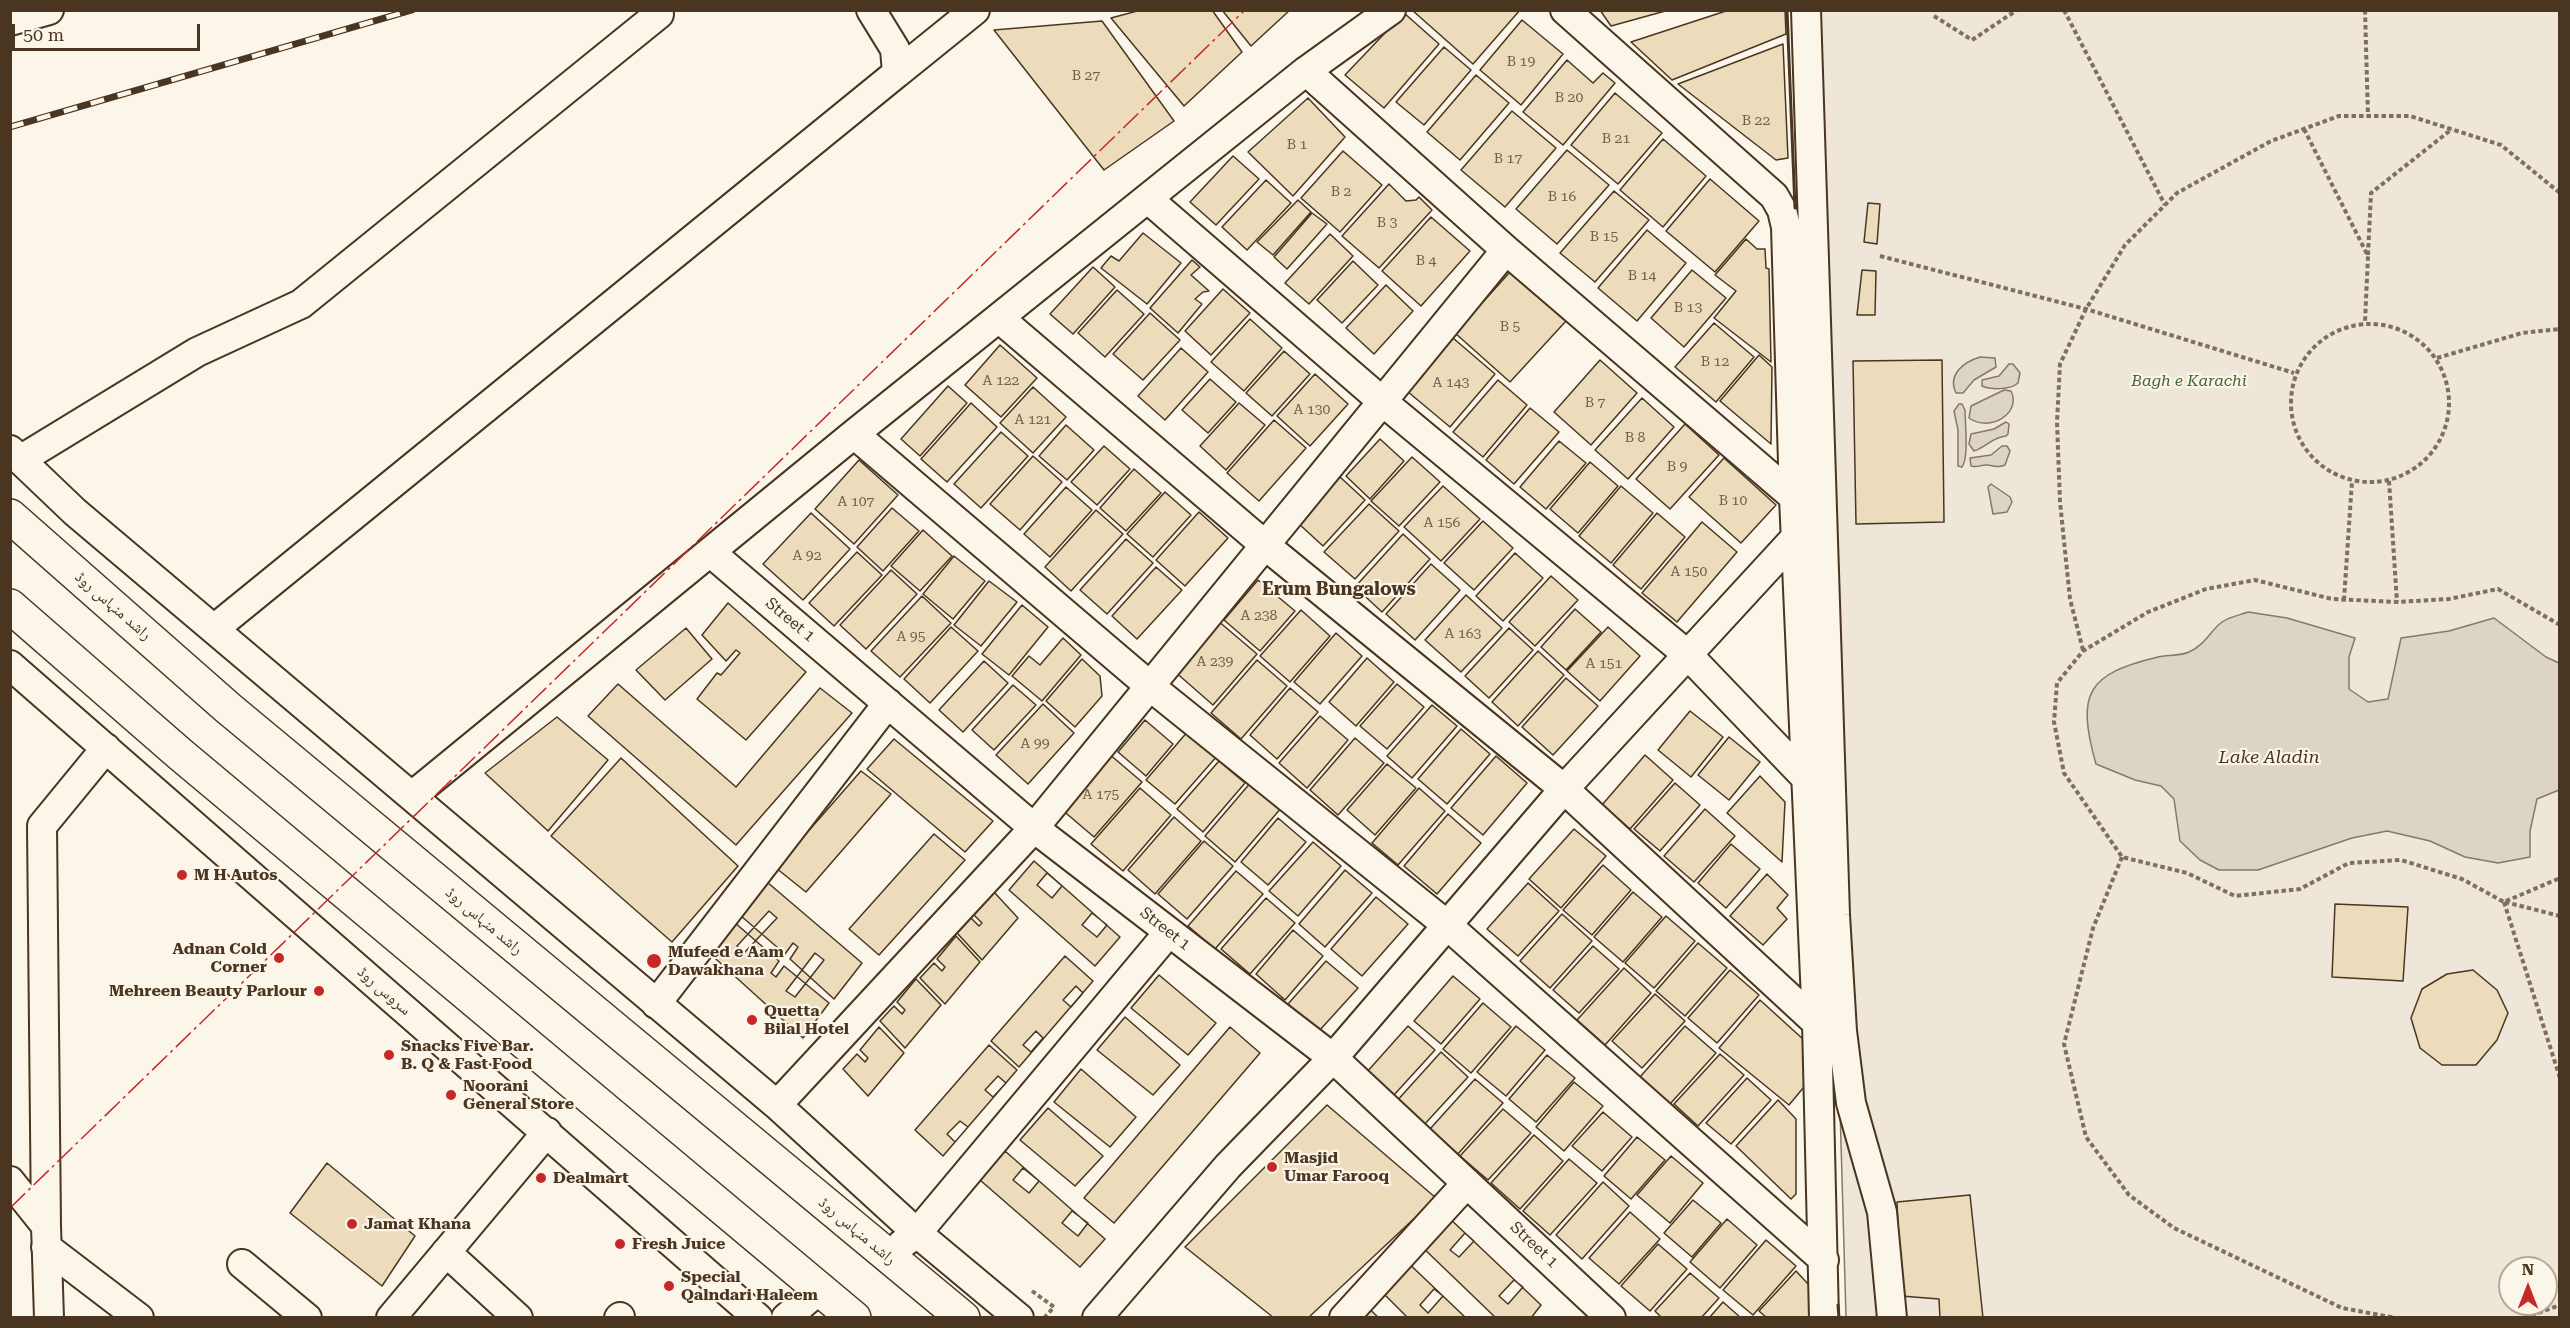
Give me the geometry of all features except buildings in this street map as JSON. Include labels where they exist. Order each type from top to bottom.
[{"type":"main road","name":"راشد منہاس روڈ","points":[[10,516],[228,708],[885,1255],[963,1317]]},
{"type":"main road","points":[[10,606],[180,754],[854,1317]]},
{"type":"street","points":[[10,21],[49,10]]},
{"type":"street","points":[[871,10],[895,49],[897,73]]},
{"type":"street","points":[[214,629],[975,10]]},
{"type":"street","points":[[412,796],[854,434],[1306,71],[1391,10]]},
{"type":"street","points":[[1565,10],[1774,196],[1782,210],[1786,227],[1794,497],[1817,1023],[1824,1317]]},
{"type":"street","points":[[1806,10],[1834,891],[1842,1031],[1851,1103],[1882,1212],[1892,1317]]},
{"type":"street","points":[[659,14],[301,304],[197,352],[15,455],[75,512],[777,1106],[917,1233],[1019,1317]]},
{"type":"street","points":[[1306,71],[1506,250],[1794,497]]},
{"type":"street","points":[[1148,199],[1383,402],[1688,655],[1806,778]]},
{"type":"street","points":[[777,1106],[1034,828],[1506,250]]},
{"type":"street","points":[[999,318],[1266,546],[1564,789],[1817,1023]]},
{"type":"street","points":[[854,434],[1151,687],[1448,925],[1824,1260]]},
{"type":"street","points":[[1097,1317],[1228,1166],[1333,1058],[1564,789],[1796,537]]},
{"type":"street","name":"Street 1","points":[[710,552],[1034,828],[1333,1058],[1467,1183],[1593,1312]]},
{"type":"street","name":"سروس روڈ","points":[[10,665],[758,1317]]},
{"type":"street","points":[[656,1004],[888,703]]},
{"type":"street","points":[[49,1317],[46,1237],[42,826],[106,748]]},
{"type":"street","points":[[885,1255],[917,1233],[1169,932]]},
{"type":"street","points":[[399,1315],[446,1252],[547,1132]]},
{"type":"street","points":[[10,1181],[46,1237],[139,1317]]},
{"type":"street","points":[[1344,1317],[1467,1183]]},
{"type":"street","points":[[446,1252],[518,1317]]},
{"type":"street","points":[[242,1264],[307,1317]]},
{"type":"street","points":[[786,1317],[821,1288]]},
{"type":"path","points":[[1934,16],[1972,40],[2017,10]]},
{"type":"path","points":[[2064,10],[2165,205]]},
{"type":"path","points":[[2365,10],[2368,116]]},
{"type":"path","points":[[2083,651],[2070,599],[2060,502],[2057,422],[2060,364],[2086,309],[2125,245],[2177,193],[2260,147],[2339,116],[2410,116],[2501,145],[2559,193]]},
{"type":"path","points":[[2304,129],[2368,256]]},
{"type":"path","points":[[2365,322],[2371,194],[2452,129]]},
{"type":"path","points":[[1880,256],[2086,309],[2294,373]]},
{"type":"path","points":[[2365,322],[2405,330],[2431,350],[2437,358],[2450,396],[2442,439],[2421,464],[2389,480],[2370,483],[2352,481],[2304,451],[2288,402],[2294,373],[2309,349],[2365,322]]},
{"type":"path","points":[[2437,358],[2522,333],[2559,329]]},
{"type":"path","points":[[2389,480],[2397,603]]},
{"type":"path","points":[[2344,600],[2352,481]]},
{"type":"path","points":[[2559,625],[2498,589],[2449,599],[2397,603],[2332,599],[2255,580],[2206,589],[2148,612],[2083,651],[2057,683],[2054,722],[2064,773],[2122,857],[2187,873],[2235,896],[2300,889],[2349,863],[2401,860],[2462,879],[2504,902],[2559,916]]},
{"type":"path","points":[[2122,857],[2093,928],[2064,1044],[2086,1137],[2128,1195],[2174,1228],[2342,1308],[2396,1317]]},
{"type":"path","points":[[2504,902],[2559,878]]},
{"type":"path","points":[[2504,902],[2559,1076]]},
{"type":"path","points":[[2524,1317],[2559,1305]]},
{"type":"path","points":[[1045,1317],[1054,1307]]},
{"type":"green space","name":"Bagh e Karachi","points":[[1800,11],[2559,11],[2559,1317],[1846,1317],[1824,550]]},
{"type":"water","points":[[1980,357],[1995,358],[1996,367],[1974,380],[1963,393],[1956,393],[1955,375],[1968,362]]},
{"type":"water","points":[[2009,364],[2013,364],[2020,373],[2018,383],[2000,389],[1982,386],[1982,380],[1999,376]]},
{"type":"water","points":[[2004,390],[2011,391],[2013,399],[2012,407],[2002,418],[1986,423],[1969,418],[1971,406]]},
{"type":"water","points":[[1959,404],[1962,404],[1965,410],[1966,448],[1962,467],[1958,466],[1958,430],[1954,411]]},
{"type":"water","points":[[2006,422],[2009,424],[2006,436],[1997,438],[1974,451],[1969,444],[1971,434],[1994,429]]},
{"type":"water","points":[[2002,446],[2007,446],[2010,451],[2005,465],[1971,466],[1970,458],[1991,455]]},
{"type":"water","points":[[1991,484],[2010,497],[2012,502],[2007,512],[1993,514],[1988,487]]},
{"type":"water","name":"Lake Aladin","points":[[2248,612],[2287,618],[2355,638],[2349,657],[2349,689],[2368,702],[2388,699],[2401,638],[2449,631],[2494,618],[2546,657],[2559,663],[2559,790],[2537,799],[2530,831],[2530,857],[2498,863],[2465,857],[2430,841],[2387,831],[2352,838],[2258,870],[2219,870],[2200,860],[2180,841],[2174,799],[2161,786],[2135,780],[2096,764],[2087,720],[2088,703],[2093,690],[2102,680],[2116,671],[2158,657],[2189,652],[2199,646],[2222,622]]},
{"type":"railway","points":[[10,127],[412,10]]},
{"type":"wall","points":[[1787,10],[1795,208]]},
{"type":"wall","points":[[1838,1305],[1839,1318]]},
{"type":"power","points":[[10,1208],[1245,10]]},
{"type":"place","name":"M H Autos","points":[[182,875]]},
{"type":"place","name":"Adnan Cold Corner","points":[[279,958]]},
{"type":"place","name":"Mufeed e Aam Dawakhana","points":[[654,961]]},
{"type":"place","name":"Mehreen Beauty Parlour","points":[[319,991]]},
{"type":"place","name":"Quetta Bilal Hotel","points":[[752,1020]]},
{"type":"place","name":"Snacks Five Bar. B. Q & Fast Food","points":[[389,1055]]},
{"type":"place","name":"Noorani General Store","points":[[451,1095]]},
{"type":"place","name":"Masjid Umar Farooq","points":[[1272,1167]]},
{"type":"place","name":"Dealmart","points":[[541,1178]]},
{"type":"place","name":"Jamat Khana","points":[[352,1224]]},
{"type":"place","name":"Fresh Juice","points":[[620,1244]]},
{"type":"place","name":"Special Qalndari Haleem","points":[[669,1286]]},
{"type":"district","name":"Erum Bungalows","points":[[1339,590]]}]
